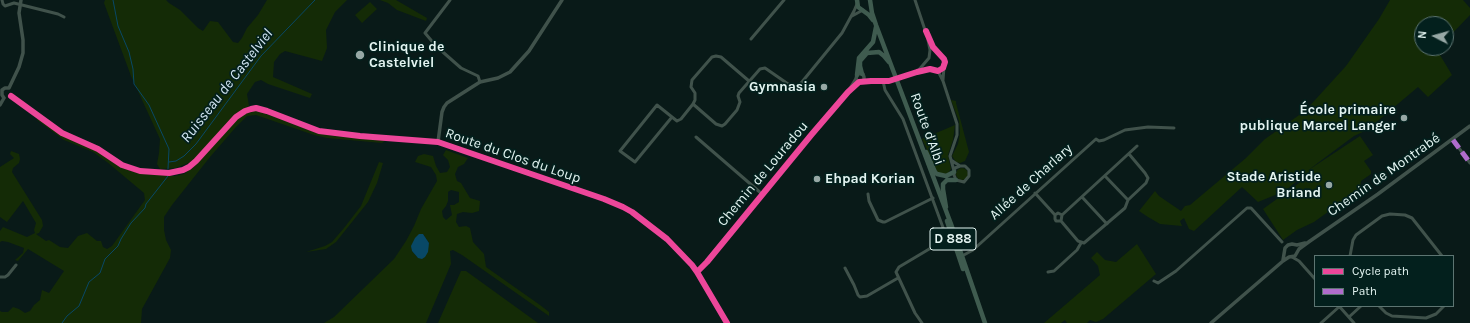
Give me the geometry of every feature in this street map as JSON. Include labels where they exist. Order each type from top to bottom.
[{"type":"main road","name":"Route d'Albi","points":[[857,1],[859,8],[869,15],[876,25]]},
{"type":"main road","name":"Route d'Albi","points":[[870,2],[876,25],[914,125],[962,266],[970,281]]},
{"type":"main road","points":[[863,10],[868,8],[870,2]]},
{"type":"main road","points":[[860,78],[859,58],[873,42],[876,25]]},
{"type":"main road","points":[[860,78],[860,61],[868,53],[881,53],[892,65]]},
{"type":"main road","points":[[914,125],[935,172],[943,176],[950,175],[954,172]]},
{"type":"main road","points":[[948,218],[943,186],[944,182],[947,180],[956,180]]},
{"type":"main road","name":"Route d'Albi","points":[[939,196],[985,323]]},
{"type":"street","points":[[2,0],[5,6],[14,4],[20,5],[58,14],[64,17]]},
{"type":"street","points":[[0,105],[4,98],[11,96],[11,91],[9,88],[20,67],[23,53],[23,40],[19,13],[21,0]]},
{"type":"street","points":[[450,0],[425,33],[436,46],[460,68],[478,76],[480,82]]},
{"type":"street","points":[[438,142],[444,107],[451,100],[480,82],[502,77],[514,68],[529,50],[562,0]]},
{"type":"street","points":[[751,39],[784,0]]},
{"type":"street","points":[[915,0],[933,47],[944,59],[943,81]]},
{"type":"street","points":[[693,104],[716,124],[722,126],[737,110],[740,102],[738,96],[739,93],[760,69],[765,68],[791,86],[797,88],[842,33],[851,17],[857,1]]},
{"type":"street","points":[[851,17],[863,10]]},
{"type":"street","points":[[926,31],[930,47],[928,60],[930,69]]},
{"type":"street","points":[[917,72],[933,54],[939,54]]},
{"type":"street","points":[[672,117],[635,162],[620,151],[657,105],[672,117],[677,122],[681,119],[693,104],[696,96],[691,87],[691,83],[712,57],[721,57],[749,81]]},
{"type":"street","points":[[900,77],[930,69],[938,71],[942,70],[944,66]]},
{"type":"street","points":[[938,71],[943,81],[957,124],[956,140],[950,153],[951,160],[954,172],[954,178],[964,182],[969,176],[969,170],[951,160]]},
{"type":"street","points":[[860,78],[871,81],[893,80]]},
{"type":"street","name":"Chemin de Louradou","points":[[697,272],[707,262],[860,78]]},
{"type":"street","points":[[883,81],[885,90],[903,119],[945,232],[944,238],[941,242],[899,267],[896,272],[915,313],[922,323]]},
{"type":"street","points":[[4,98],[1,93],[1,89],[9,88]]},
{"type":"street","name":"Route du Clos du Loup","points":[[11,96],[53,127],[98,148],[122,165],[140,171],[169,172],[183,170],[196,161],[236,117],[245,111],[256,108],[318,131],[438,142],[623,207],[639,217],[667,239],[697,272],[727,323]]},
{"type":"street","name":"Chemin de Montrabé","points":[[1297,253],[1310,241],[1378,194],[1470,126]]},
{"type":"street","name":"Allée de Charlary","points":[[962,256],[974,250],[1096,139],[1099,141],[1104,140],[1125,130],[1148,127],[1174,128]]},
{"type":"street","points":[[696,137],[762,194]]},
{"type":"street","points":[[1453,140],[1470,163]]},
{"type":"street","points":[[1061,221],[1062,215],[1137,146]]},
{"type":"street","points":[[1081,243],[1086,243],[1125,208],[1128,200],[1146,183],[1148,178],[1129,154]]},
{"type":"street","points":[[954,172],[958,166],[960,166]]},
{"type":"street","points":[[1105,176],[1128,200]]},
{"type":"street","points":[[1035,193],[1055,215],[1056,221],[1061,221],[1081,243]]},
{"type":"street","points":[[868,194],[869,201],[878,220],[883,222],[933,198]]},
{"type":"street","points":[[1082,197],[1107,224]]},
{"type":"street","points":[[1154,281],[1158,283],[1170,276],[1247,208],[1251,208],[1282,242]]},
{"type":"street","points":[[1055,215],[1058,213],[1062,215]]},
{"type":"street","points":[[1350,255],[1355,237],[1382,216],[1388,214],[1412,218],[1441,255]]},
{"type":"street","name":"Chemin de Montrabé","points":[[1295,246],[1310,241]]},
{"type":"street","points":[[1048,272],[1054,271],[1077,250],[1081,243]]},
{"type":"street","points":[[1283,261],[1286,248],[1288,245],[1292,244],[1295,246],[1299,261]]},
{"type":"street","points":[[1286,252],[1291,257],[1299,261],[1314,278]]},
{"type":"street","points":[[1211,323],[1283,261],[1297,253]]},
{"type":"street","points":[[0,277],[8,275],[16,264]]},
{"type":"street","points":[[844,268],[854,285],[858,296],[860,297],[867,296],[898,278]]},
{"type":"street","points":[[1321,323],[1339,307]]},
{"type":"street","points":[[1341,307],[1354,323]]},
{"type":"street","points":[[1349,317],[1360,307]]},
{"type":"street","points":[[1380,307],[1392,316],[1426,318],[1436,314],[1443,307]]},
{"type":"green space","points":[[105,0],[166,0],[180,10],[203,31],[210,21],[218,22],[233,42],[238,43],[267,0],[347,0],[335,12],[326,30],[327,48],[322,61],[285,51],[280,54],[274,62],[273,77],[312,94],[310,98],[268,84],[261,80],[255,82],[247,94],[249,106],[236,114],[193,161],[176,168],[160,169],[157,164],[160,139],[131,76],[104,3]]},
{"type":"green space","points":[[380,0],[396,0],[427,18],[426,21],[397,10],[388,3]]},
{"type":"green space","points":[[1390,0],[1463,0],[1470,8],[1470,15],[1454,32],[1454,16],[1414,16],[1414,56],[1441,56],[1452,75],[1428,97],[1418,87],[1367,130],[1354,136],[1307,171],[1360,136],[1373,155],[1364,161],[1371,171],[1371,174],[1361,181],[1360,188],[1357,191],[1314,222],[1297,230],[1283,240],[1263,209],[1306,178],[1304,175],[1285,191],[1258,202],[1242,187],[1194,231],[1189,229],[1184,218],[1180,221],[1182,226],[1160,224],[1139,211],[1155,191],[1159,196],[1181,211],[1185,206],[1190,205],[1246,158],[1265,139],[1305,111],[1346,66],[1379,19]]},
{"type":"green space","points":[[370,2],[377,9],[362,23],[355,15]]},
{"type":"green space","points":[[951,100],[956,101],[969,152],[965,161],[960,163],[956,162],[952,156],[958,144],[960,133],[959,121]]},
{"type":"green space","points":[[252,110],[317,133],[334,136],[386,140],[382,143],[327,138],[256,115],[247,116],[210,157],[164,217],[166,240],[171,250],[170,258],[142,309],[141,323],[0,323],[0,311],[8,312],[13,307],[25,313],[30,311],[40,300],[42,290],[49,293],[64,271],[28,249],[18,261],[15,260],[23,253],[24,248],[8,242],[0,242],[0,231],[3,227],[27,237],[35,233],[34,230],[36,223],[23,201],[7,222],[0,217],[0,167],[14,158],[10,154],[11,151],[19,154],[20,159],[19,163],[13,168],[12,172],[42,220],[43,226],[39,233],[36,234],[46,241],[49,240],[60,247],[68,248],[78,236],[87,233],[97,241],[101,241],[103,247],[107,249],[112,246],[145,200],[144,193],[107,162],[93,152],[64,140],[37,120],[38,118],[51,127],[98,151],[130,171],[145,174],[175,176],[184,174],[194,167],[237,117]]},
{"type":"green space","points":[[955,125],[953,140],[948,155],[951,169],[945,174],[938,173],[922,139]]},
{"type":"green space","points":[[446,150],[468,158],[464,164],[458,167],[455,174],[457,181],[461,183],[470,198],[480,201],[479,211],[457,214],[456,222],[459,227],[466,226],[470,228],[473,242],[484,254],[486,267],[549,312],[549,316],[453,250],[450,251],[451,264],[426,323],[324,323],[334,317],[394,259],[406,241],[421,209],[437,181],[436,175],[431,167],[415,162],[418,156],[424,154],[433,156],[440,173],[447,172],[450,167],[448,160],[443,155]],"holes":[[[451,190],[459,192],[459,202],[454,205],[450,205],[452,215],[446,220],[443,217],[442,211],[448,201],[448,192]],[[423,234],[429,243],[418,258],[412,251]]]},
{"type":"green space","points":[[379,162],[383,163],[377,183],[368,202],[336,242],[326,249],[306,252],[325,246],[332,242],[344,228],[361,206]]},
{"type":"green space","points":[[960,168],[964,168],[968,174],[964,180],[960,180],[956,176],[956,172]]},
{"type":"green space","points":[[1137,244],[1156,274],[1103,319],[1096,322],[1090,320],[1087,323],[1067,323],[1065,320],[1061,323],[1044,323],[1100,275],[1098,266],[1091,258],[1097,252],[1105,260],[1116,262]]},
{"type":"green space","points":[[461,271],[466,271],[538,323],[438,323]]},
{"type":"water","points":[[419,234],[423,234],[429,243],[428,252],[422,259],[418,258],[412,251],[411,246]]},
{"type":"waterway","name":"Ruisseau de Castelviel","points":[[113,0],[118,26],[129,52],[133,69],[134,84],[149,105],[169,149],[168,169]]},
{"type":"waterway","name":"Ruisseau de Castelviel","points":[[169,162],[176,161],[184,156],[196,144],[261,56],[315,0]]},
{"type":"waterway","name":"Ruisseau de Castelviel","points":[[62,323],[67,316],[79,306],[89,282],[100,273],[105,259],[118,246],[131,223],[145,208],[146,204],[168,176]]},
{"type":"marked path","points":[[1453,140],[1470,163]]},
{"type":"cycle path","points":[[697,272],[707,262],[812,134],[848,92],[859,82],[889,81],[917,72],[930,69],[938,71],[943,68],[945,62],[944,59],[933,47],[926,31]]},
{"type":"cycle path","points":[[11,96],[62,133],[98,149],[122,165],[140,171],[169,173],[189,167],[236,117],[245,111],[256,108],[319,131],[360,136],[438,142],[604,199],[632,212],[667,239],[692,265],[727,323]]},
{"type":"place","name":"Clinique de Castelviel","points":[[360,55]]},
{"type":"place","name":"Gymnasia","points":[[824,87]]},
{"type":"place","name":"École primaire publique Marcel Langer","points":[[1404,118]]},
{"type":"place","name":"Ehpad Korian","points":[[817,179]]},
{"type":"place","name":"Stade Aristide Briand","points":[[1329,185]]}]
